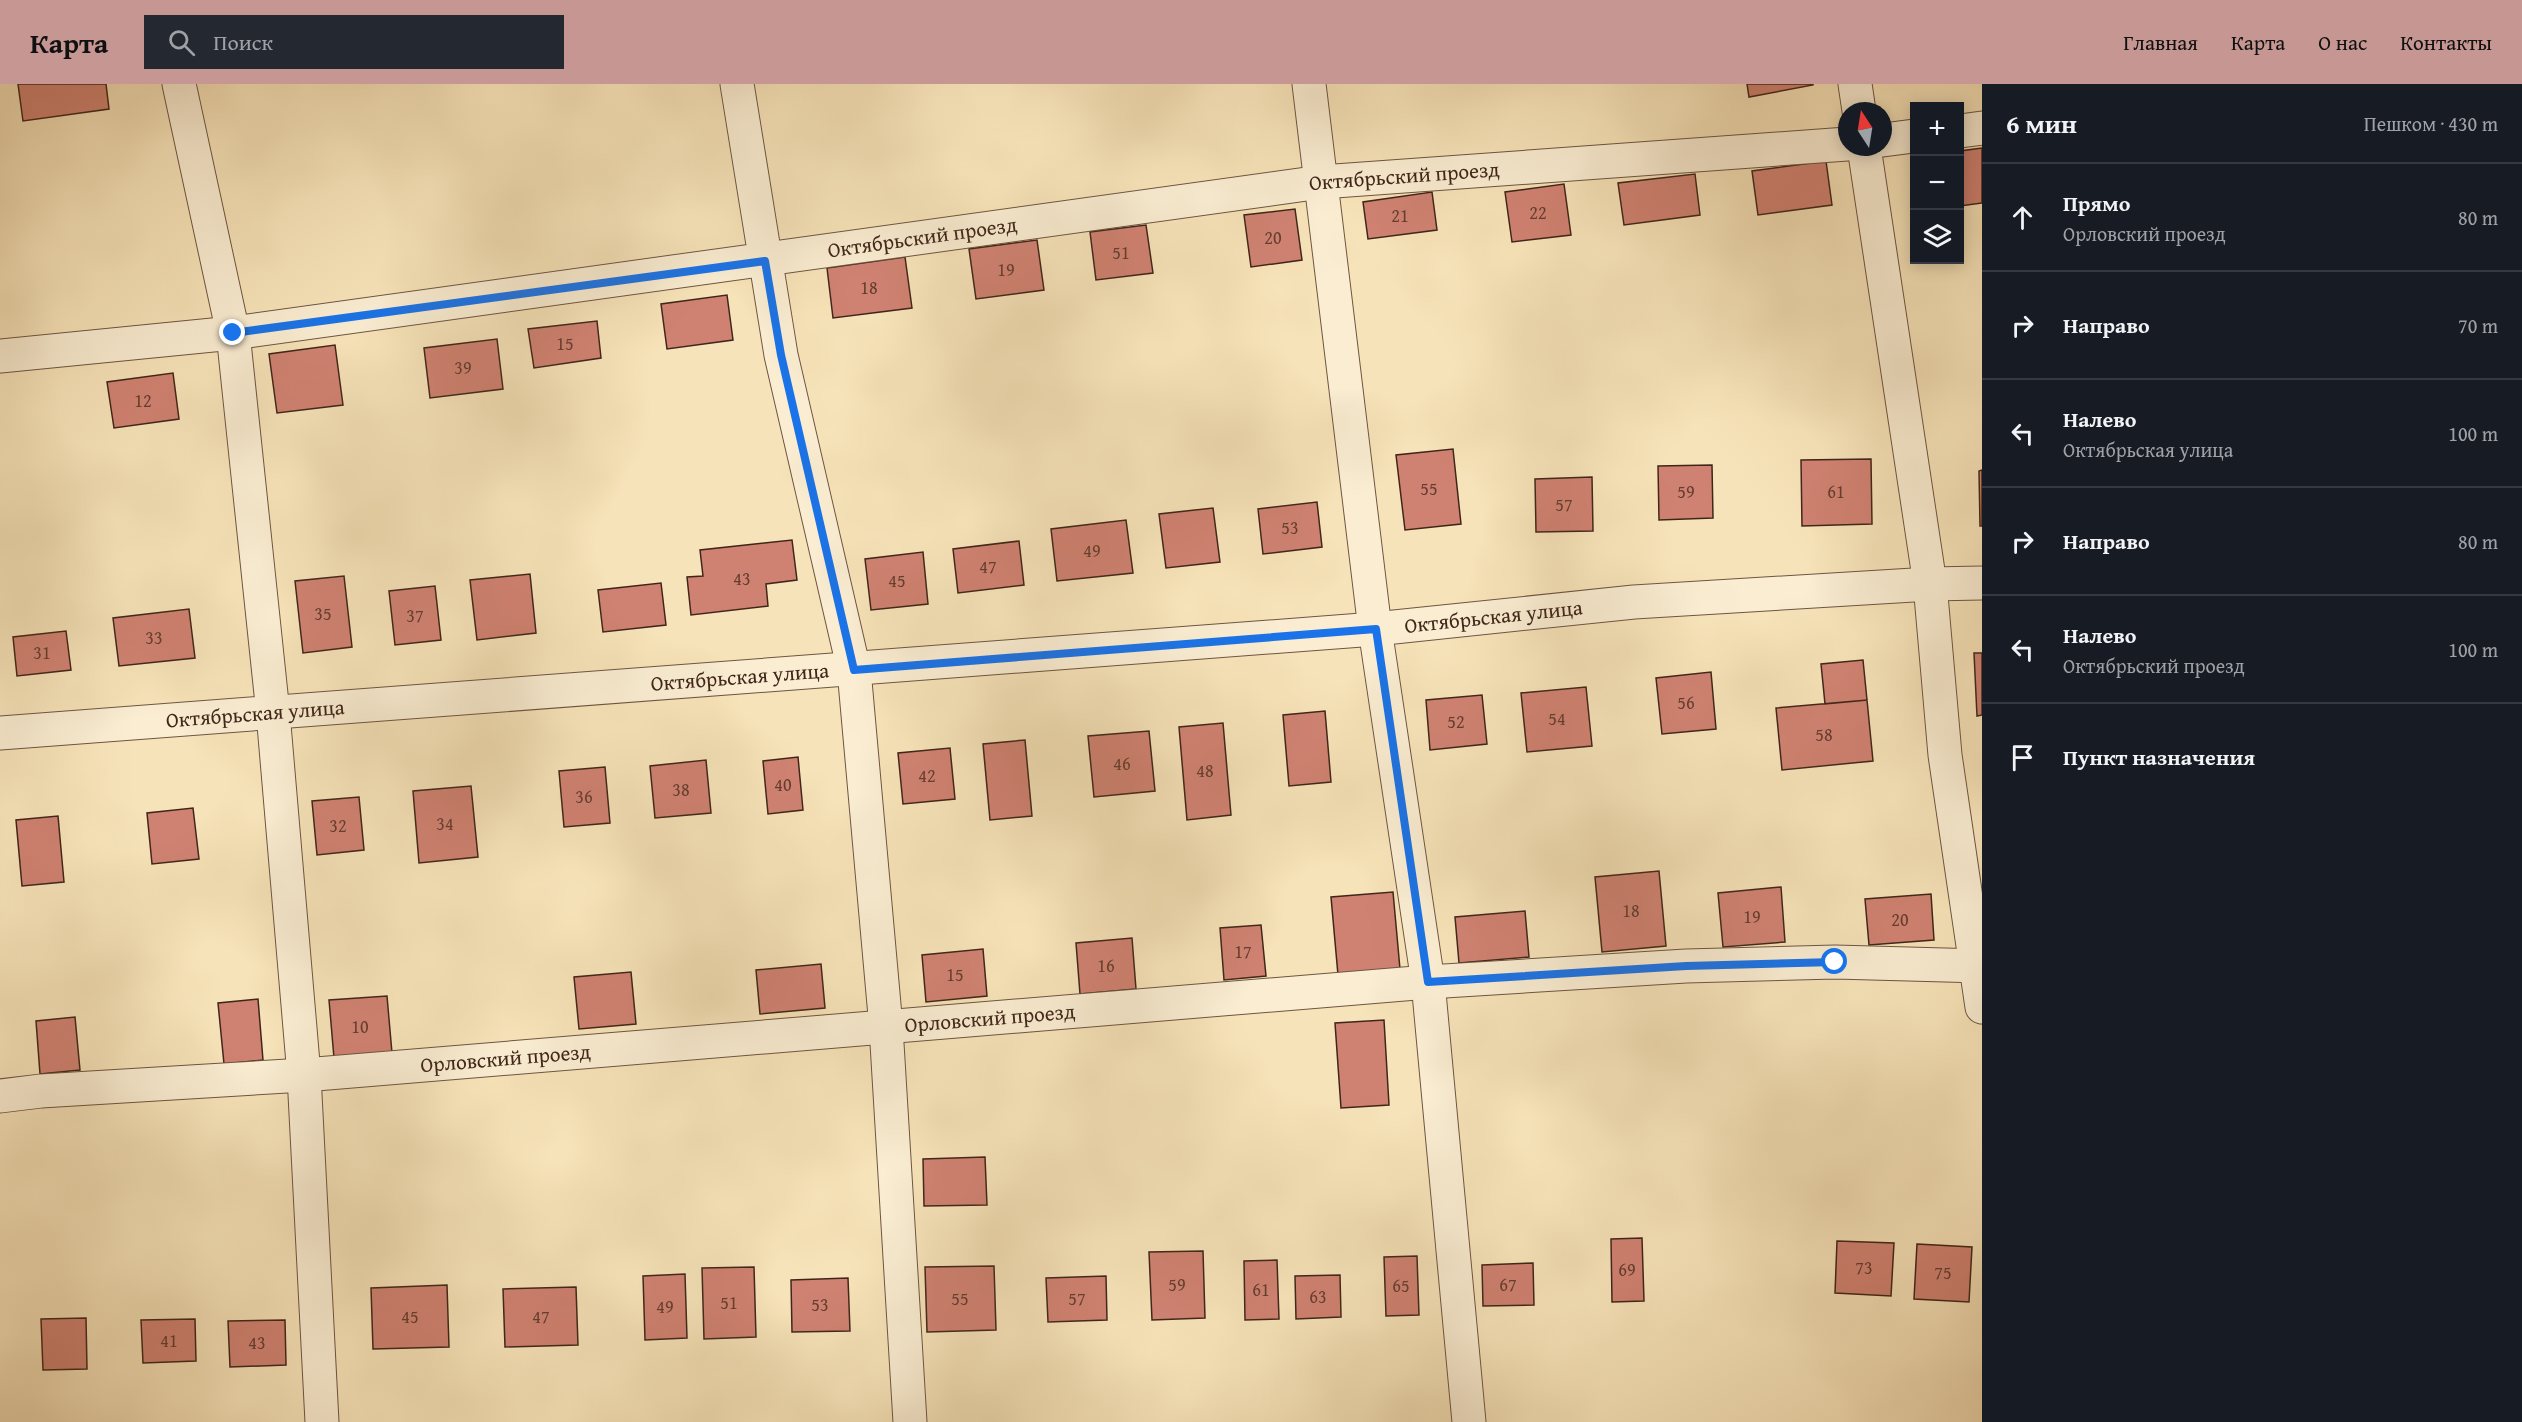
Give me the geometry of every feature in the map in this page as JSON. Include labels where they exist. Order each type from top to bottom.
[{"type":"street","points":[[180,84],[233,333],[273,713],[304,1075],[322,1422]]},
{"type":"street","points":[[736,84],[781,355],[854,670],[886,1027],[910,1422]]},
{"type":"street","points":[[1310,84],[1376,629],[1428,982],[1469,1422]]},
{"type":"street","points":[[1855,84],[1858,102]]},
{"type":"street","points":[[1964,130],[1982,128]]},
{"type":"street","points":[[1892,139],[1910,137]]},
{"type":"street","name":"Октябрьский проезд","points":[[0,356],[233,333],[1321,183],[1838,145]]},
{"type":"street","points":[[1865,156],[1930,584],[1945,755],[1978,966],[1982,1007]]},
{"type":"street","name":"Октябрьская улица","points":[[0,732],[854,670],[1376,629],[1634,602],[1930,584],[1982,584]]},
{"type":"street","name":"Орловский проезд","points":[[0,1096],[41,1091],[304,1075],[1428,982],[1686,966],[1835,962],[1978,966]]},
{"type":"building","points":[[18,84],[106,84],[109,109],[23,121]]},
{"type":"building","points":[[1747,84],[1813,84],[1813,85],[1749,97]]},
{"type":"building","points":[[1982,148],[1982,203],[1964,205],[1964,150]]},
{"type":"building","points":[[1826,161],[1832,205],[1758,215],[1752,171]]},
{"type":"building","points":[[1695,174],[1700,215],[1624,225],[1618,183]]},
{"type":"building","points":[[1564,184],[1571,235],[1512,242],[1505,192]]},
{"type":"building","points":[[1432,192],[1437,230],[1368,239],[1363,202]]},
{"type":"building","points":[[1295,209],[1302,260],[1251,267],[1244,215]]},
{"type":"building","points":[[1146,225],[1153,273],[1096,280],[1090,232]]},
{"type":"building","points":[[1037,240],[1044,290],[976,299],[969,249]]},
{"type":"building","points":[[905,257],[912,308],[833,318],[827,268]]},
{"type":"building","points":[[727,295],[733,340],[667,349],[661,304]]},
{"type":"building","points":[[597,321],[601,358],[534,368],[528,329]]},
{"type":"building","points":[[497,339],[503,389],[430,398],[424,348]]},
{"type":"building","points":[[335,345],[343,405],[277,413],[269,354]]},
{"type":"building","points":[[173,373],[179,419],[114,428],[107,382]]},
{"type":"building","points":[[1453,449],[1461,524],[1405,530],[1396,455]]},
{"type":"building","points":[[1871,459],[1872,524],[1802,526],[1801,460]]},
{"type":"building","points":[[1712,465],[1713,518],[1659,520],[1658,466]]},
{"type":"building","points":[[1982,470],[1982,526],[1980,526],[1979,471]]},
{"type":"building","points":[[1592,477],[1593,531],[1536,532],[1535,479]]},
{"type":"building","points":[[1317,502],[1322,547],[1263,554],[1258,509]]},
{"type":"building","points":[[1213,508],[1220,562],[1166,568],[1159,514]]},
{"type":"building","points":[[1126,520],[1133,573],[1057,581],[1051,529]]},
{"type":"building","points":[[792,540],[797,580],[766,584],[768,606],[691,615],[687,577],[703,576],[700,550]]},
{"type":"building","points":[[1019,541],[1024,585],[958,593],[953,549]]},
{"type":"building","points":[[923,552],[928,604],[871,610],[865,559]]},
{"type":"building","points":[[530,574],[536,633],[477,640],[470,580]]},
{"type":"building","points":[[344,576],[352,647],[303,653],[295,581]]},
{"type":"building","points":[[661,583],[666,625],[603,632],[598,590]]},
{"type":"building","points":[[435,586],[441,640],[395,645],[389,591]]},
{"type":"building","points":[[189,609],[195,658],[119,666],[113,618]]},
{"type":"building","points":[[66,631],[71,670],[17,676],[13,637]]},
{"type":"building","points":[[1974,653],[1982,653],[1982,715],[1977,716]]},
{"type":"building","points":[[1863,660],[1867,700],[1825,704],[1821,664]]},
{"type":"building","points":[[1711,672],[1716,729],[1662,734],[1656,678]]},
{"type":"building","points":[[1586,687],[1592,746],[1527,752],[1521,693]]},
{"type":"building","points":[[1482,695],[1487,744],[1430,750],[1426,700]]},
{"type":"building","points":[[1867,700],[1873,761],[1782,770],[1776,708]]},
{"type":"building","points":[[1325,711],[1331,782],[1289,786],[1283,715]]},
{"type":"building","points":[[1223,723],[1231,815],[1187,820],[1179,727]]},
{"type":"building","points":[[1149,731],[1155,791],[1094,797],[1088,736]]},
{"type":"building","points":[[1025,740],[1032,816],[990,820],[983,744]]},
{"type":"building","points":[[950,748],[955,799],[903,804],[898,753]]},
{"type":"building","points":[[798,757],[803,810],[768,814],[763,761]]},
{"type":"building","points":[[706,760],[711,813],[655,818],[650,766]]},
{"type":"building","points":[[605,767],[610,823],[564,827],[559,771]]},
{"type":"building","points":[[471,786],[478,857],[419,863],[413,791]]},
{"type":"building","points":[[359,797],[364,850],[317,855],[312,801]]},
{"type":"building","points":[[193,808],[199,859],[152,864],[147,813]]},
{"type":"building","points":[[58,816],[64,882],[22,886],[16,820]]},
{"type":"building","points":[[1659,871],[1666,946],[1602,952],[1595,877]]},
{"type":"building","points":[[1781,887],[1785,942],[1723,947],[1718,893]]},
{"type":"building","points":[[1393,892],[1400,969],[1338,975],[1331,897]]},
{"type":"building","points":[[1931,894],[1934,940],[1869,945],[1865,899]]},
{"type":"building","points":[[1525,911],[1529,957],[1459,963],[1455,917]]},
{"type":"building","points":[[1261,925],[1266,976],[1224,980],[1220,928]]},
{"type":"building","points":[[1132,938],[1136,989],[1080,994],[1076,943]]},
{"type":"building","points":[[983,949],[987,996],[926,1002],[922,955]]},
{"type":"building","points":[[821,964],[825,1008],[760,1014],[756,970]]},
{"type":"building","points":[[631,972],[636,1024],[579,1029],[574,977]]},
{"type":"building","points":[[387,996],[392,1053],[334,1058],[329,1000]]},
{"type":"building","points":[[258,999],[263,1060],[224,1064],[218,1003]]},
{"type":"building","points":[[75,1017],[80,1070],[40,1074],[36,1021]]},
{"type":"building","points":[[1384,1020],[1389,1105],[1341,1108],[1335,1023]]},
{"type":"building","points":[[985,1157],[987,1205],[924,1206],[923,1159]]},
{"type":"building","points":[[1642,1238],[1644,1301],[1612,1302],[1611,1239]]},
{"type":"building","points":[[1837,1241],[1894,1243],[1891,1296],[1835,1293]]},
{"type":"building","points":[[1917,1244],[1972,1247],[1969,1302],[1914,1299]]},
{"type":"building","points":[[1203,1251],[1205,1318],[1152,1320],[1149,1252]]},
{"type":"building","points":[[1417,1256],[1419,1315],[1386,1316],[1384,1257]]},
{"type":"building","points":[[1277,1260],[1279,1319],[1245,1320],[1244,1261]]},
{"type":"building","points":[[1533,1263],[1534,1305],[1483,1306],[1482,1265]]},
{"type":"building","points":[[994,1266],[996,1330],[927,1332],[925,1267]]},
{"type":"building","points":[[754,1267],[756,1337],[704,1339],[702,1268]]},
{"type":"building","points":[[685,1274],[687,1338],[645,1340],[643,1276]]},
{"type":"building","points":[[1340,1275],[1341,1317],[1296,1319],[1295,1276]]},
{"type":"building","points":[[1106,1276],[1107,1320],[1048,1322],[1046,1278]]},
{"type":"building","points":[[848,1278],[850,1331],[792,1332],[791,1280]]},
{"type":"building","points":[[447,1285],[449,1347],[373,1349],[371,1288]]},
{"type":"building","points":[[576,1287],[578,1345],[505,1347],[503,1289]]},
{"type":"building","points":[[86,1318],[87,1369],[43,1370],[41,1319]]},
{"type":"building","points":[[195,1319],[196,1361],[143,1363],[141,1320]]},
{"type":"building","points":[[285,1320],[286,1365],[230,1367],[228,1321]]},
{"type":"route","points":[[233,333],[765,261],[781,355],[854,670],[1376,629],[1428,982],[1686,966],[1835,962]]}]
